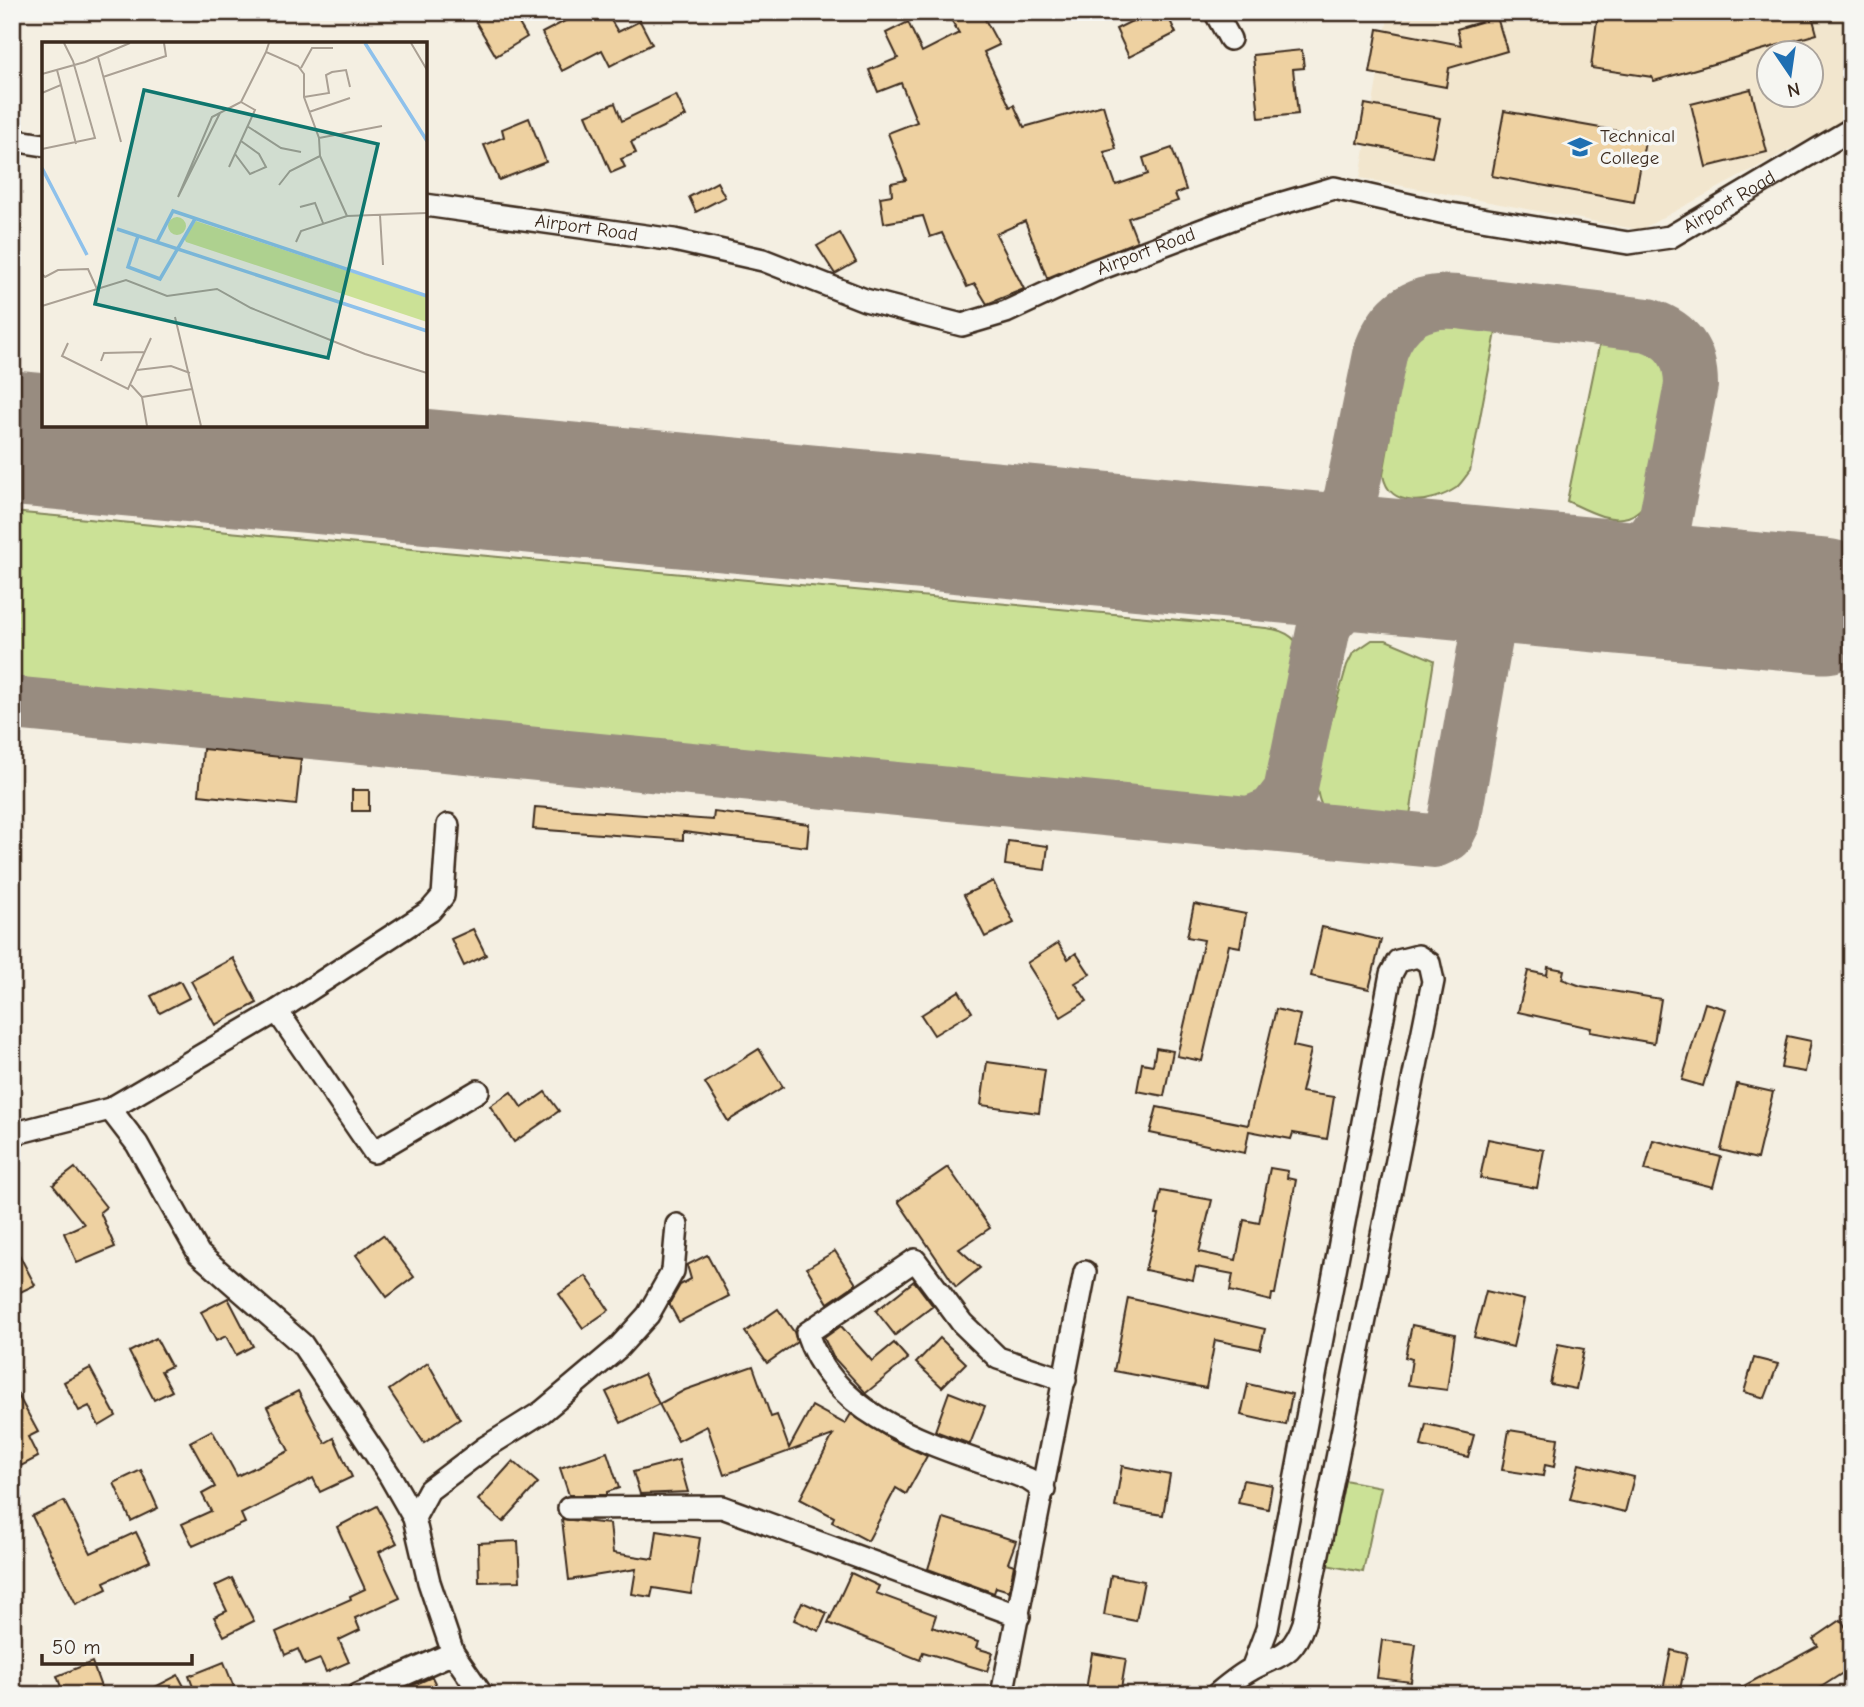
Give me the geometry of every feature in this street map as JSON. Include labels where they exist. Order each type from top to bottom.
[{"type":"street","points":[[1215,12],[1230,39]]},
{"type":"street","name":"Airport Road","points":[[427,205],[674,240],[763,260],[865,300],[962,325],[1006,312],[1094,271],[1242,215],[1334,188],[1445,214],[1628,243],[1670,237],[1852,129]]},
{"type":"street","points":[[12,139],[42,145]]},
{"type":"street","points":[[12,1134],[110,1109],[277,1010],[430,911],[443,895],[448,825]]},
{"type":"street","points":[[1216,1695],[1252,1669],[1276,1660],[1291,1649],[1304,1623],[1433,981],[1429,963],[1418,956],[1398,961],[1391,974],[1267,1629],[1252,1669]]},
{"type":"street","points":[[277,1010],[374,1152],[478,1091]]},
{"type":"street","points":[[110,1109],[137,1144],[200,1254],[302,1344],[414,1518],[429,1582],[453,1653],[482,1695]]},
{"type":"street","points":[[414,1518],[429,1490],[486,1447],[542,1412],[618,1348],[648,1315],[673,1271],[677,1225]]},
{"type":"street","points":[[1044,1490],[1028,1479],[879,1420],[852,1400],[814,1356],[807,1333],[915,1260],[962,1323],[998,1358],[1065,1380]]},
{"type":"street","points":[[1002,1695],[1085,1272]]},
{"type":"street","points":[[569,1508],[722,1507],[1019,1616]]},
{"type":"street","points":[[358,1695],[453,1653]]},
{"type":"shaded area","name":"Technical College","points":[[1389,12],[1852,12],[1852,116],[1640,230],[1360,178]]},
{"type":"green space","points":[[1443,323],[1496,332],[1470,471],[1458,486],[1435,498],[1413,501],[1402,499],[1387,486],[1383,475],[1405,353],[1415,332]]},
{"type":"green space","points":[[1601,337],[1642,343],[1662,353],[1674,374],[1677,391],[1668,442],[1657,481],[1640,510],[1628,517],[1613,518],[1597,514],[1567,501]]},
{"type":"green space","points":[[12,512],[1266,628],[1291,637],[1299,646],[1304,659],[1273,794],[1265,802],[1243,807],[12,692]]},
{"type":"green space","points":[[1372,640],[1386,640],[1434,660],[1409,822],[1361,823],[1337,818],[1321,804],[1318,794],[1315,777],[1347,665],[1353,653]]},
{"type":"green space","points":[[1339,1479],[1381,1487],[1363,1572],[1321,1564]]},
{"type":"building","points":[[470,12],[512,12],[527,37],[496,56]]},
{"type":"building","points":[[582,12],[606,12],[618,32],[640,21],[652,44],[610,66],[602,50],[562,71],[542,33]]},
{"type":"building","points":[[967,12],[981,12],[999,45],[984,52],[1010,107],[1014,105],[1024,127],[1103,105],[1116,149],[1104,152],[1116,185],[1148,174],[1143,158],[1172,148],[1186,190],[1175,194],[1178,201],[1128,218],[1137,241],[1047,278],[1025,221],[996,234],[1024,289],[987,304],[975,284],[967,287],[942,233],[930,237],[923,216],[884,223],[880,197],[892,195],[891,183],[906,180],[888,133],[917,122],[901,83],[878,92],[869,70],[898,58],[886,33],[908,22],[922,52],[959,33],[952,21]]},
{"type":"building","points":[[1150,12],[1166,12],[1176,33],[1129,57],[1116,29]]},
{"type":"building","points":[[1598,12],[1736,12],[1737,17],[1752,12],[1811,12],[1817,34],[1803,38],[1756,38],[1756,52],[1654,81],[1652,77],[1591,68]]},
{"type":"building","points":[[1497,17],[1507,51],[1449,68],[1446,87],[1370,73],[1378,29],[1461,45],[1457,29]]},
{"type":"building","points":[[1302,50],[1304,68],[1293,69],[1298,114],[1259,118],[1253,55]]},
{"type":"building","points":[[1751,89],[1767,152],[1706,167],[1691,104]]},
{"type":"building","points":[[676,95],[686,116],[631,142],[636,153],[621,159],[625,167],[611,173],[586,115],[615,103],[622,121]]},
{"type":"building","points":[[1365,104],[1440,118],[1432,157],[1358,143]]},
{"type":"building","points":[[1504,111],[1646,136],[1634,202],[1492,176]]},
{"type":"building","points":[[529,118],[546,162],[499,180],[484,145],[504,137],[502,129]]},
{"type":"building","points":[[717,182],[725,197],[696,212],[689,197]]},
{"type":"building","points":[[840,233],[856,262],[835,274],[817,246]]},
{"type":"building","points":[[203,749],[301,759],[296,805],[199,795]]},
{"type":"building","points":[[352,790],[369,790],[369,811],[352,811]]},
{"type":"building","points":[[535,807],[713,820],[714,812],[809,824],[807,847],[683,832],[683,840],[533,829]]},
{"type":"building","points":[[1008,841],[1048,846],[1045,870],[1005,865]]},
{"type":"building","points":[[993,881],[1014,923],[985,937],[964,895]]},
{"type":"building","points":[[1194,904],[1246,914],[1240,947],[1229,945],[1202,1061],[1177,1056],[1204,940],[1187,937]]},
{"type":"building","points":[[1322,927],[1381,940],[1369,989],[1311,976]]},
{"type":"building","points":[[473,929],[486,955],[464,966],[451,939]]},
{"type":"building","points":[[1058,943],[1068,959],[1076,953],[1090,974],[1075,983],[1087,1001],[1061,1017],[1027,963]]},
{"type":"building","points":[[233,958],[257,1003],[215,1025],[191,981]]},
{"type":"building","points":[[1548,967],[1564,970],[1562,979],[1581,986],[1661,999],[1654,1043],[1590,1032],[1591,1028],[1518,1012],[1528,971],[1547,975]]},
{"type":"building","points":[[180,981],[189,998],[160,1013],[151,996]]},
{"type":"building","points":[[959,991],[972,1012],[934,1035],[921,1015]]},
{"type":"building","points":[[1705,1003],[1726,1009],[1703,1086],[1682,1080]]},
{"type":"building","points":[[1276,1009],[1300,1015],[1293,1046],[1311,1050],[1301,1092],[1334,1097],[1327,1139],[1293,1133],[1291,1139],[1249,1131],[1245,1153],[1150,1133],[1157,1107],[1248,1125]]},
{"type":"building","points":[[1787,1036],[1811,1041],[1805,1072],[1781,1068]]},
{"type":"building","points":[[1156,1048],[1173,1051],[1164,1096],[1137,1091],[1142,1063],[1153,1065]]},
{"type":"building","points":[[759,1049],[783,1087],[728,1121],[705,1083]]},
{"type":"building","points":[[987,1062],[1045,1070],[1039,1113],[981,1105]]},
{"type":"building","points":[[1737,1084],[1773,1092],[1757,1159],[1721,1150]]},
{"type":"building","points":[[511,1092],[522,1108],[545,1092],[559,1111],[514,1142],[490,1106]]},
{"type":"building","points":[[1488,1139],[1544,1150],[1537,1188],[1480,1178]]},
{"type":"building","points":[[1653,1140],[1721,1157],[1713,1187],[1645,1170]]},
{"type":"building","points":[[948,1167],[990,1228],[959,1249],[980,1268],[956,1287],[898,1201]]},
{"type":"building","points":[[75,1168],[106,1207],[100,1212],[115,1247],[77,1263],[64,1233],[84,1224],[53,1185]]},
{"type":"building","points":[[1270,1168],[1288,1171],[1287,1178],[1296,1180],[1275,1294],[1272,1294],[1271,1301],[1230,1291],[1233,1274],[1196,1267],[1193,1280],[1145,1270],[1159,1215],[1156,1215],[1161,1191],[1212,1200],[1199,1252],[1236,1260],[1244,1220],[1259,1223]]},
{"type":"building","points":[[383,1235],[414,1277],[387,1297],[356,1255]]},
{"type":"building","points":[[12,1241],[35,1285],[12,1296]]},
{"type":"building","points":[[835,1251],[856,1284],[828,1303],[807,1268]]},
{"type":"building","points":[[707,1255],[729,1296],[679,1322],[669,1304],[680,1285],[691,1279],[687,1265]]},
{"type":"building","points":[[586,1276],[609,1310],[583,1328],[559,1294]]},
{"type":"building","points":[[914,1281],[933,1306],[895,1335],[876,1311]]},
{"type":"building","points":[[1486,1291],[1524,1300],[1513,1347],[1474,1337]]},
{"type":"building","points":[[228,1298],[253,1346],[236,1355],[226,1336],[216,1341],[201,1312]]},
{"type":"building","points":[[1128,1298],[1265,1329],[1260,1349],[1215,1340],[1206,1388],[1114,1371]]},
{"type":"building","points":[[778,1309],[794,1332],[797,1342],[767,1363],[745,1332]]},
{"type":"building","points":[[1412,1325],[1455,1334],[1447,1390],[1408,1385],[1412,1359],[1405,1357]]},
{"type":"building","points":[[841,1326],[872,1361],[894,1343],[908,1359],[866,1393],[833,1357],[824,1338]]},
{"type":"building","points":[[156,1338],[171,1366],[161,1371],[172,1391],[154,1400],[129,1352]]},
{"type":"building","points":[[940,1338],[966,1363],[942,1387],[916,1363]]},
{"type":"building","points":[[1558,1344],[1584,1349],[1576,1389],[1550,1384]]},
{"type":"building","points":[[1754,1358],[1778,1364],[1765,1398],[1744,1392]]},
{"type":"building","points":[[428,1363],[460,1419],[424,1443],[389,1390]]},
{"type":"building","points":[[753,1366],[771,1417],[777,1415],[789,1448],[812,1406],[845,1424],[851,1414],[892,1440],[927,1456],[906,1494],[896,1488],[868,1541],[832,1522],[834,1517],[800,1499],[833,1435],[724,1475],[707,1426],[678,1441],[659,1404],[685,1390]]},
{"type":"building","points":[[90,1368],[116,1416],[99,1426],[89,1406],[79,1411],[64,1382]]},
{"type":"building","points":[[644,1374],[659,1404],[621,1423],[606,1392]]},
{"type":"building","points":[[12,1384],[38,1432],[28,1437],[38,1457],[21,1466],[12,1449]]},
{"type":"building","points":[[1248,1384],[1292,1394],[1286,1425],[1241,1415]]},
{"type":"building","points":[[298,1391],[325,1443],[334,1438],[352,1477],[320,1492],[313,1478],[241,1514],[245,1523],[193,1546],[182,1524],[211,1511],[202,1494],[215,1487],[190,1442],[212,1430],[237,1476],[289,1451],[267,1407]]},
{"type":"building","points":[[949,1392],[985,1406],[970,1444],[935,1431]]},
{"type":"building","points":[[1426,1424],[1474,1435],[1468,1457],[1421,1446]]},
{"type":"building","points":[[1509,1430],[1558,1438],[1554,1467],[1545,1465],[1543,1476],[1502,1470]]},
{"type":"building","points":[[607,1452],[619,1488],[607,1492],[607,1495],[569,1495],[560,1468]]},
{"type":"building","points":[[679,1460],[688,1492],[640,1494],[633,1472]]},
{"type":"building","points":[[513,1461],[538,1483],[503,1522],[478,1500]]},
{"type":"building","points":[[1579,1464],[1634,1477],[1625,1512],[1570,1499]]},
{"type":"building","points":[[1122,1466],[1170,1475],[1163,1515],[1115,1507]]},
{"type":"building","points":[[141,1470],[158,1508],[131,1521],[114,1483]]},
{"type":"building","points":[[1243,1480],[1272,1485],[1268,1509],[1238,1503]]},
{"type":"building","points":[[64,1501],[91,1553],[136,1532],[150,1561],[104,1582],[107,1589],[76,1604],[32,1516]]},
{"type":"building","points":[[377,1506],[397,1543],[379,1552],[400,1598],[355,1618],[360,1630],[339,1640],[349,1662],[326,1672],[320,1659],[305,1665],[298,1649],[285,1655],[276,1632],[351,1599],[350,1596],[365,1589],[337,1527]]},
{"type":"building","points":[[944,1518],[1016,1541],[1008,1563],[1014,1565],[1009,1591],[996,1587],[994,1593],[928,1569]]},
{"type":"building","points":[[562,1519],[610,1524],[613,1553],[653,1559],[657,1531],[700,1538],[691,1594],[653,1588],[651,1597],[632,1594],[636,1569],[569,1580]]},
{"type":"building","points":[[518,1541],[520,1581],[479,1582],[478,1543]]},
{"type":"building","points":[[851,1573],[879,1586],[876,1593],[936,1615],[932,1627],[978,1642],[976,1648],[993,1653],[987,1671],[923,1652],[920,1660],[828,1623]]},
{"type":"building","points":[[1111,1575],[1144,1581],[1136,1621],[1104,1615]]},
{"type":"building","points":[[232,1578],[254,1621],[224,1636],[214,1617],[227,1611],[215,1586]]},
{"type":"building","points":[[802,1602],[827,1613],[819,1631],[794,1620]]},
{"type":"building","points":[[1841,1620],[1852,1637],[1852,1667],[1818,1689],[1821,1695],[1727,1695],[1818,1646],[1813,1639]]},
{"type":"building","points":[[1382,1640],[1416,1644],[1411,1682],[1377,1678]]},
{"type":"building","points":[[1671,1650],[1687,1654],[1679,1695],[1662,1695]]},
{"type":"building","points":[[1092,1653],[1126,1659],[1120,1695],[1086,1690]]},
{"type":"building","points":[[92,1662],[102,1690],[88,1695],[64,1695],[57,1676]]},
{"type":"building","points":[[224,1662],[237,1695],[196,1695],[189,1676]]},
{"type":"building","points":[[178,1675],[186,1690],[176,1695],[140,1695]]},
{"type":"building","points":[[432,1677],[441,1695],[391,1695]]},
{"type":"taxiway","points":[[1248,824],[1274,813],[1290,792],[1381,350],[1393,327],[1410,311],[1431,303],[1457,302],[1648,325],[1675,340],[1685,355],[1691,385],[1652,590]]},
{"type":"taxiway","points":[[1271,555],[1314,535],[1333,521],[1350,503]]},
{"type":"taxiway","points":[[1325,624],[1357,591],[1396,567],[1366,540],[1350,503]]},
{"type":"taxiway","points":[[1566,582],[1624,564],[1646,547],[1665,519]]},
{"type":"taxiway","points":[[12,703],[1434,841],[1447,835],[1454,821],[1497,576]]},
{"type":"runway","points":[[12,438],[1823,606]]},
{"type":"place","name":"Technical College","points":[[1580,147]]}]
